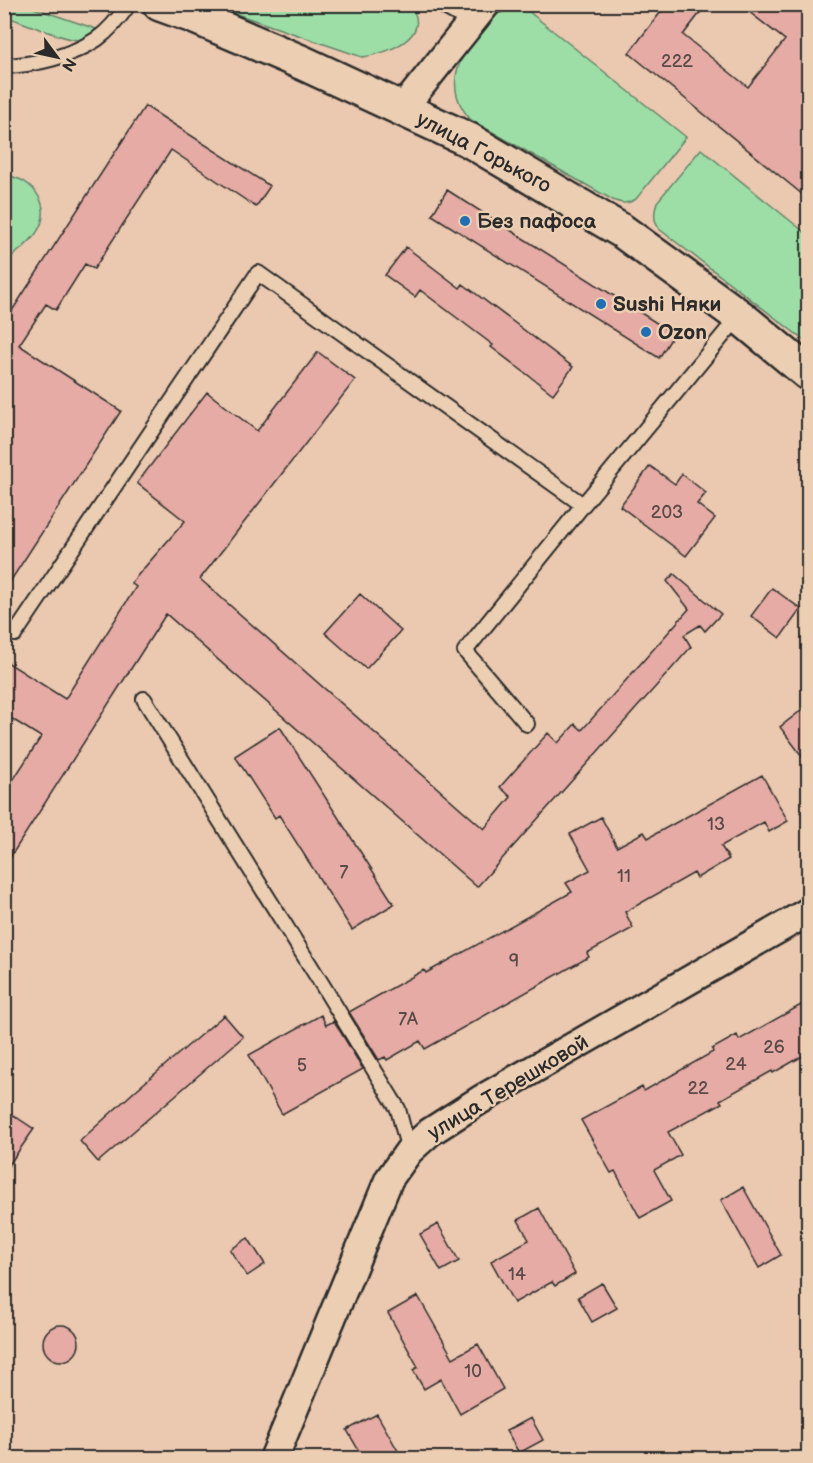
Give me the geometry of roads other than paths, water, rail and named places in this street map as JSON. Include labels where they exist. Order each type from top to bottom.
[{"type":"main road","name":"улица Горького","points":[[160,4],[303,63],[469,140],[622,231],[738,315],[808,373]]},
{"type":"street","points":[[403,108],[479,14]]},
{"type":"street","name":"улица Терешковой","points":[[274,1458],[389,1179],[409,1151],[430,1132],[480,1100],[808,912]]},
{"type":"lane","points":[[4,66],[40,61],[75,51],[99,38],[129,4]]},
{"type":"lane","points":[[439,4],[479,14]]},
{"type":"lane","points":[[4,628],[15,634],[258,273],[583,506]]},
{"type":"lane","points":[[527,724],[465,651],[738,315]]},
{"type":"lane","points":[[144,699],[398,1110],[409,1151]]},
{"type":"place","name":"Без пафоса","points":[[465,221]]},
{"type":"place","name":"Sushi Няки","points":[[601,304]]},
{"type":"place","name":"Ozon","points":[[646,332]]}]
